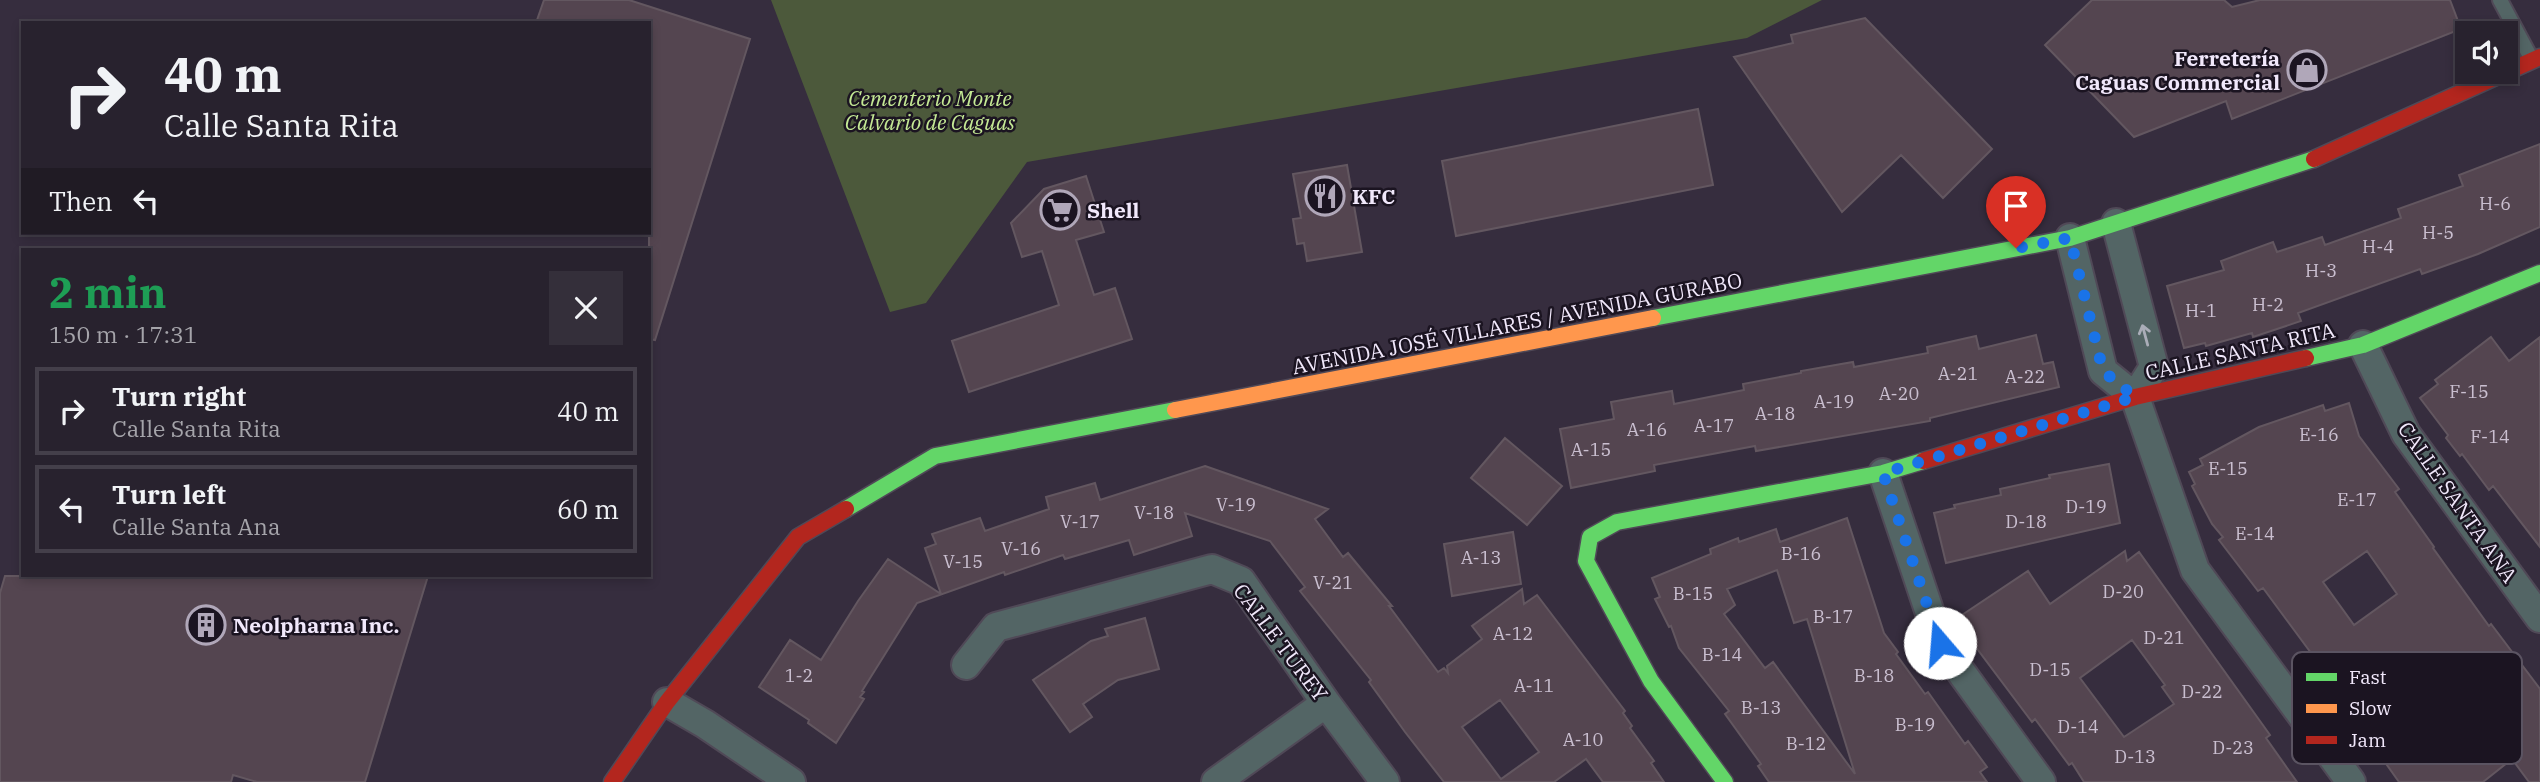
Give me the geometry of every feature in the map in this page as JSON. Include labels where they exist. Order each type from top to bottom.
[{"type":"main road","name":"AVENIDA JOSÉ VILLARES / AVENIDA GURABO","points":[[612,782],[667,702],[798,537],[935,456],[2070,238],[2320,157],[2536,60]]},
{"type":"main road","name":"CALLE SANTA RITA","points":[[1725,782],[1651,681],[1586,561],[1590,537],[1617,523],[1883,473],[2135,397],[2363,345],[2540,273]]},
{"type":"street","points":[[2116,223],[2154,367],[2135,397]]},
{"type":"street","points":[[2070,238],[2103,371],[2135,397],[2196,570],[2292,701]]},
{"type":"street","name":"CALLE SANTA ANA","points":[[2363,345],[2406,434],[2540,618]]},
{"type":"street","points":[[1883,473],[1940,643],[2041,782]]},
{"type":"street","name":"CALLE TUREY","points":[[966,665],[996,627],[1212,569],[1241,581],[1385,782]]},
{"type":"street","points":[[667,702],[705,723],[791,782]]},
{"type":"street","points":[[1216,782],[1326,703]]},
{"type":"street","points":[[2338,764],[2351,782]]},
{"type":"lane","points":[[2500,0],[2536,60]]},
{"type":"green space","name":"Cementerio Monte Calvario de Caguas","points":[[771,0],[1822,0],[1747,38],[1027,162],[926,303],[890,312]]},
{"type":"building","points":[[544,0],[629,0],[750,39],[655,340],[651,339],[649,248],[651,21],[537,21]]},
{"type":"building","points":[[2092,0],[2224,0],[2232,7],[2260,0],[2450,0],[2458,21],[2455,21],[2455,31],[2232,119],[2226,101],[2134,137],[2045,45]]},
{"type":"building","points":[[1865,18],[1992,149],[1943,198],[1901,155],[1842,212],[1734,57],[1793,43],[1791,35]]},
{"type":"building","points":[[1698,109],[1713,185],[1456,236],[1442,161]]},
{"type":"building","points":[[2540,144],[2540,227],[2478,254],[2422,274],[2420,269],[2298,313],[2301,321],[2253,337],[2252,333],[2206,346],[2205,343],[2184,348],[2167,286],[2224,270],[2221,261],[2273,242],[2277,252],[2322,237],[2325,245],[2401,218],[2398,209],[2463,186],[2459,175]]},
{"type":"building","name":"KFC","points":[[1347,165],[1362,252],[1307,261],[1304,243],[1297,244],[1293,219],[1301,218],[1293,174]]},
{"type":"building","points":[[1086,176],[1104,232],[1076,240],[1094,295],[1115,288],[1132,339],[969,392],[952,341],[1059,305],[1042,251],[1022,257],[1011,223],[1044,189]]},
{"type":"building","points":[[2036,335],[2043,364],[2053,362],[2059,387],[1930,418],[1930,421],[1756,451],[1755,446],[1654,465],[1655,471],[1571,488],[1560,429],[1614,419],[1611,402],[1672,391],[1674,404],[1744,390],[1743,384],[1801,371],[1853,362],[1854,367],[1928,353],[1927,347],[1976,336],[1979,349]]},
{"type":"building","points":[[2491,337],[2509,361],[2540,337],[2540,547],[2493,486],[2489,490],[2462,454],[2460,456],[2420,398],[2438,384],[2435,380]]},
{"type":"building","points":[[2349,403],[2359,436],[2399,489],[2395,492],[2489,626],[2491,624],[2512,652],[2310,652],[2263,588],[2258,591],[2219,540],[2223,537],[2212,524],[2192,486],[2195,484],[2189,472],[2203,465],[2200,459],[2259,427],[2323,405],[2325,411]],"holes":[[[2367,551],[2397,594],[2354,625],[2323,582]]]},
{"type":"building","points":[[1505,438],[1562,486],[1527,525],[1471,478]]},
{"type":"building","points":[[2109,464],[2120,523],[1946,563],[1934,513],[1955,508],[1954,505],[2001,495],[2000,489],[2050,478],[2049,475]]},
{"type":"building","points":[[1205,466],[1328,509],[1315,519],[1343,557],[1348,553],[1392,606],[1389,606],[1438,672],[1444,668],[1448,673],[1447,666],[1482,639],[1472,626],[1522,589],[1524,604],[1537,595],[1625,711],[1623,713],[1632,726],[1630,728],[1654,761],[1651,763],[1664,782],[1603,782],[1586,759],[1554,782],[1444,782],[1369,682],[1371,680],[1300,591],[1305,587],[1270,541],[1185,513],[1192,536],[1134,555],[1129,540],[1065,559],[1063,555],[1005,575],[1004,572],[917,603],[862,691],[864,692],[860,697],[864,699],[836,743],[808,723],[809,720],[759,687],[790,640],[821,660],[888,559],[941,594],[925,548],[936,544],[932,534],[980,518],[985,531],[1049,509],[1046,497],[1095,483],[1100,500]],"holes":[[[1500,700],[1539,752],[1501,779],[1462,727]]]},
{"type":"building","points":[[1847,518],[1884,633],[1925,694],[1928,692],[1965,744],[1968,741],[1987,767],[1980,772],[1987,782],[1769,782],[1758,766],[1761,764],[1725,714],[1729,711],[1679,648],[1671,626],[1669,627],[1655,599],[1660,597],[1652,578],[1711,554],[1710,549],[1738,538],[1739,542],[1776,529],[1780,542]],"holes":[[[1777,570],[1794,623],[1807,619],[1855,774],[1773,662],[1765,668],[1724,614],[1735,605],[1727,589]]]},
{"type":"building","points":[[1513,532],[1521,584],[1452,596],[1444,544]]},
{"type":"building","points":[[2125,551],[2127,561],[2139,552],[2270,735],[2266,738],[2297,782],[2084,782],[2072,763],[2069,765],[2035,719],[2032,722],[1963,630],[1967,628],[1959,617],[2028,571],[2050,604]],"holes":[[[2132,640],[2165,685],[2162,687],[2174,704],[2124,737],[2080,678]]]},
{"type":"building","name":"Neolpharna Inc.","points":[[5,576],[428,577],[365,782],[257,782],[233,775],[231,782],[0,782],[0,593]]},
{"type":"building","points":[[1145,618],[1159,669],[1118,680],[1083,704],[1092,717],[1070,732],[1033,680],[1091,641],[1108,636],[1105,629]]},
{"type":"building","points":[[2522,665],[2540,689],[2540,782],[2529,782],[2516,764],[2522,764]]},
{"type":"building","points":[[2386,764],[2506,764],[2483,782],[2399,782]]},
{"type":"traffic: fast","points":[[1653,318],[2070,238],[2314,159]]},
{"type":"traffic: fast","points":[[2306,358],[2363,345],[2540,273]]},
{"type":"traffic: fast","points":[[846,509],[935,456],[1175,410]]},
{"type":"traffic: fast","points":[[1725,782],[1651,681],[1586,561],[1590,537],[1617,522],[1883,473],[1923,461]]},
{"type":"traffic: slow","points":[[1175,410],[1653,318]]},
{"type":"traffic: jam","points":[[2314,159],[2540,57]]},
{"type":"traffic: jam","points":[[1923,461],[2135,397],[2306,358]]},
{"type":"traffic: jam","points":[[612,782],[667,702],[798,537],[846,509]]},
{"type":"place","name":"Ferretería Caguas Commercial","points":[[2307,70]]},
{"type":"place","name":"KFC","points":[[1325,196]]},
{"type":"place","name":"Shell","points":[[1060,210]]},
{"type":"place","name":"Neolpharna Inc.","points":[[206,625]]},
{"type":"route","points":[[1940,643],[1883,473],[2135,397],[2103,371],[2070,238],[2016,248]]}]
